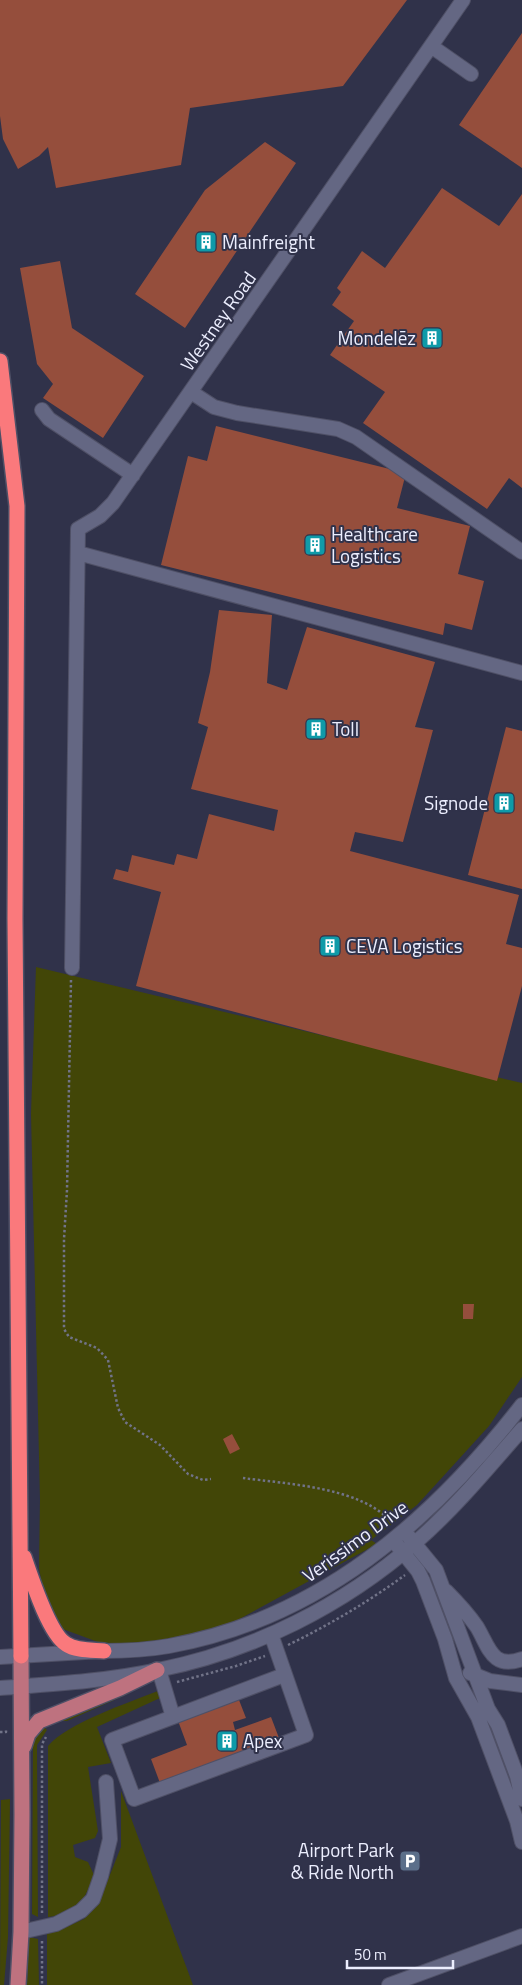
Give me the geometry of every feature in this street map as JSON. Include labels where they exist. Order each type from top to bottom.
[{"type":"highway","points":[[0,361],[17,506],[15,919],[21,1656]]},
{"type":"highway","points":[[20,1546],[56,1634],[65,1644],[72,1648],[104,1651]]},
{"type":"main road","points":[[18,1985],[21,1932],[21,1656]]},
{"type":"main road","points":[[22,1754],[28,1734],[39,1721],[120,1688],[158,1670]]},
{"type":"street","name":"Westney Road","points":[[78,553],[78,529],[100,516],[113,503],[463,0]]},
{"type":"street","points":[[431,46],[471,74]]},
{"type":"street","points":[[191,392],[214,407],[237,414],[338,429],[356,437],[522,552]]},
{"type":"street","points":[[42,410],[49,419],[133,475]]},
{"type":"street","points":[[72,968],[78,553],[522,674]]},
{"type":"street","name":"Verissimo Drive","points":[[0,1656],[123,1651],[168,1646],[209,1638],[258,1622],[304,1601],[334,1583],[399,1535],[451,1488],[495,1439],[522,1405]]},
{"type":"street","name":"Verissimo Drive","points":[[0,1688],[102,1679],[158,1670],[214,1656],[271,1634],[332,1604],[385,1568],[415,1543],[456,1504],[522,1429]]},
{"type":"street","points":[[399,1535],[415,1543],[432,1563],[442,1584],[488,1709],[498,1725],[517,1776],[521,1796]]},
{"type":"street","points":[[399,1535],[403,1553],[418,1571],[423,1581],[445,1639],[456,1678],[478,1717],[517,1821],[522,1843]]},
{"type":"street","points":[[442,1584],[466,1612],[478,1629],[487,1649],[494,1656],[508,1662],[522,1659]]},
{"type":"street","points":[[466,1612],[472,1631],[486,1661],[496,1668],[522,1668]]},
{"type":"street","points":[[271,1634],[306,1736],[134,1799],[112,1740],[284,1675]]},
{"type":"street","points":[[445,1639],[460,1665],[475,1675],[490,1680],[522,1685]]},
{"type":"street","points":[[158,1670],[174,1717]]},
{"type":"street","points":[[501,1682],[522,1680]]},
{"type":"street","points":[[21,1932],[42,1929],[56,1924],[80,1911],[93,1899],[110,1839],[106,1782]]},
{"type":"street","points":[[389,1985],[522,1936]]},
{"type":"path","points":[[72,968],[67,1190],[64,1239],[64,1329],[69,1337],[97,1348],[108,1360],[118,1408],[125,1422],[160,1445],[188,1474],[203,1480],[211,1479]]},
{"type":"path","points":[[243,1478],[318,1488],[362,1502],[386,1516],[399,1535]]},
{"type":"path","points":[[42,1744],[42,1985]]},
{"type":"shaded area","points":[[36,967],[522,1083],[522,1377],[489,1426],[417,1505],[371,1540],[377,1544],[223,1628],[154,1642],[124,1644],[98,1642],[60,1628],[44,1595],[39,1568],[40,1499],[31,1114]]},
{"type":"shaded area","points":[[130,1690],[130,1693],[67,1721],[60,1721],[60,1716]]},
{"type":"shaded area","points":[[158,1691],[160,1698],[97,1727],[111,1763],[88,1767],[98,1831],[95,1838],[73,1845],[75,1857],[88,1862],[94,1875],[87,1892],[78,1905],[66,1913],[48,1917],[48,1746],[69,1729],[83,1722]]},
{"type":"shaded area","points":[[43,1726],[47,1730],[37,1745],[38,1917],[32,1914],[33,1740]]},
{"type":"shaded area","points":[[121,1791],[193,1985],[47,1985],[47,1933],[84,1919],[98,1905],[121,1847]]},
{"type":"shaded area","points":[[10,1799],[8,1937],[4,1985],[0,1985],[1,1800]]},
{"type":"shaded area","points":[[29,1937],[38,1939],[39,1985],[27,1985]]},
{"type":"building","points":[[0,0],[407,0],[343,86],[190,108],[181,165],[56,188],[48,147],[39,156],[18,169],[3,139],[0,116]]},
{"type":"building","points":[[522,33],[522,168],[459,125]]},
{"type":"building","name":"Mainfreight","points":[[265,142],[296,163],[185,328],[135,294],[205,190]]},
{"type":"building","name":"Mondelēz","points":[[442,188],[499,226],[522,194],[522,488],[509,478],[487,509],[363,423],[385,392],[330,355],[354,321],[332,305],[341,292],[337,288],[362,251],[385,268]]},
{"type":"building","points":[[60,261],[72,328],[144,376],[103,438],[43,398],[53,384],[37,364],[20,268]]},
{"type":"building","name":"Healthcare Logistics","points":[[216,426],[406,473],[397,508],[470,526],[458,574],[484,581],[472,630],[445,623],[443,635],[161,565],[188,456],[207,461]]},
{"type":"building","name":"CEVA Logistics","points":[[219,610],[272,615],[267,683],[287,690],[307,627],[435,662],[415,727],[433,730],[403,842],[355,832],[350,851],[519,895],[506,944],[522,948],[522,986],[497,1081],[136,986],[161,892],[113,879],[116,869],[128,872],[132,855],[174,865],[177,854],[197,859],[209,814],[274,831],[278,810],[191,789],[208,727],[198,723],[210,672]]},
{"type":"building","name":"Signode","points":[[506,727],[522,731],[522,889],[468,875]]},
{"type":"building","points":[[463,1304],[474,1304],[473,1319],[463,1319]]},
{"type":"building","points":[[232,1434],[240,1449],[230,1454],[223,1439]]},
{"type":"building","name":"Apex","points":[[239,1700],[246,1718],[233,1722],[235,1730],[271,1717],[279,1738],[160,1783],[151,1759],[187,1745],[177,1718]]},
{"type":"place","name":"Mainfreight","points":[[206,242]]},
{"type":"place","name":"Mondelēz","points":[[432,338]]},
{"type":"place","name":"Healthcare Logistics","points":[[315,545]]},
{"type":"place","name":"Toll","points":[[316,729]]},
{"type":"place","name":"Signode","points":[[504,803]]},
{"type":"place","name":"CEVA Logistics","points":[[330,946]]},
{"type":"place","name":"Apex","points":[[227,1741]]},
{"type":"place","name":"Airport Park & Ride North","points":[[410,1861]]}]
